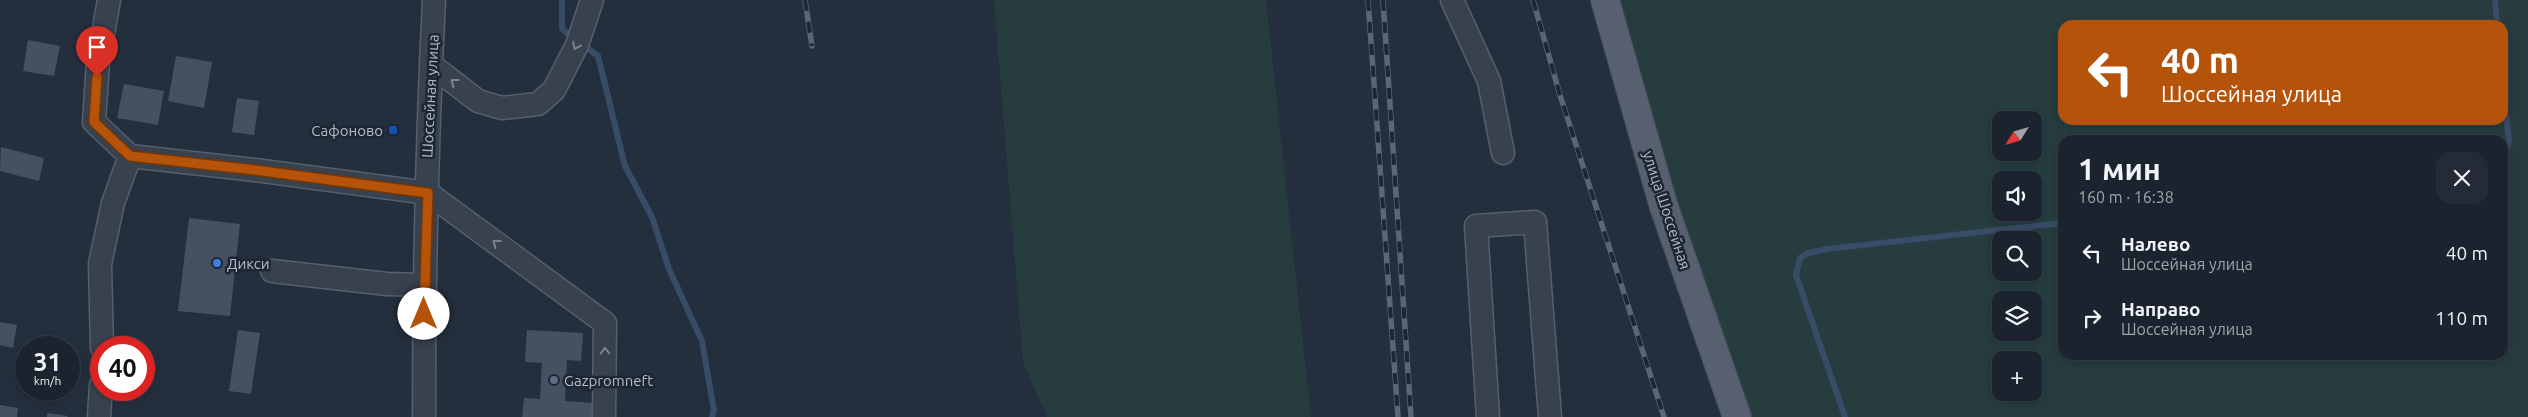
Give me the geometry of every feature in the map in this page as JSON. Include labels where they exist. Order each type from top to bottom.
[{"type":"main road","name":"улица Шоссейная","points":[[1605,0],[1609,21],[1663,204],[1737,417]]},
{"type":"street","points":[[109,0],[98,62],[94,122],[130,156],[255,170],[428,193],[604,323],[604,417]]},
{"type":"street","name":"Шоссейная улица","points":[[424,417],[424,285],[428,193],[426,156],[434,0]]},
{"type":"street","points":[[431,65],[478,101],[502,108],[538,104],[554,90],[558,83],[577,45],[592,0]]},
{"type":"street","points":[[1452,0],[1489,81],[1504,153]]},
{"type":"street","points":[[102,336],[100,264],[113,203],[130,156]]},
{"type":"street","points":[[1488,417],[1476,226],[1535,222],[1550,417]]},
{"type":"street","points":[[272,272],[387,284],[424,285]]},
{"type":"street","points":[[99,417],[100,401]]},
{"type":"green space","points":[[994,0],[1266,0],[1311,417],[1047,417],[1023,362]]},
{"type":"green space","points":[[1620,0],[2528,0],[2528,417],[1752,417],[1674,191]]},
{"type":"building","points":[[28,40],[60,46],[54,76],[23,71]]},
{"type":"building","points":[[176,56],[212,62],[204,108],[168,101]]},
{"type":"building","points":[[124,84],[164,91],[158,125],[117,118]]},
{"type":"building","points":[[237,98],[259,101],[254,135],[232,132]]},
{"type":"building","points":[[1,147],[44,158],[39,181],[0,171]]},
{"type":"building","points":[[189,218],[240,224],[230,316],[178,311]]},
{"type":"building","points":[[0,322],[17,325],[13,348],[0,345]]},
{"type":"building","points":[[238,330],[260,333],[251,394],[229,391]]},
{"type":"building","name":"Gazpromneft","points":[[527,330],[583,333],[581,361],[567,360],[565,401],[594,403],[593,417],[522,417],[524,398],[540,399],[542,363],[525,362]]},
{"type":"building","points":[[0,405],[18,408],[17,417],[0,417]]},
{"type":"building","points":[[47,413],[68,416],[47,417]]},
{"type":"waterway","points":[[562,0],[562,29],[574,38]]},
{"type":"waterway","points":[[2495,0],[2497,20]]},
{"type":"waterway","points":[[582,44],[598,56],[625,166],[652,217],[669,269],[702,341],[714,411],[712,417]]},
{"type":"waterway","points":[[2507,125],[2508,144]]},
{"type":"waterway","points":[[1845,417],[1796,275],[1800,258],[1808,253],[1827,249],[2058,223]]},
{"type":"railway","points":[[805,0],[812,46]]},
{"type":"railway","points":[[1368,0],[1398,417]]},
{"type":"railway","points":[[1383,0],[1411,417]]},
{"type":"railway","points":[[1533,0],[1560,95],[1664,417]]},
{"type":"place","name":"Сафоново","points":[[393,130]]},
{"type":"place","name":"Дикси","points":[[217,263]]},
{"type":"place","name":"Gazpromneft","points":[[554,380]]},
{"type":"route","points":[[97,77],[94,122],[130,156],[255,170],[428,193],[424,314]]}]
